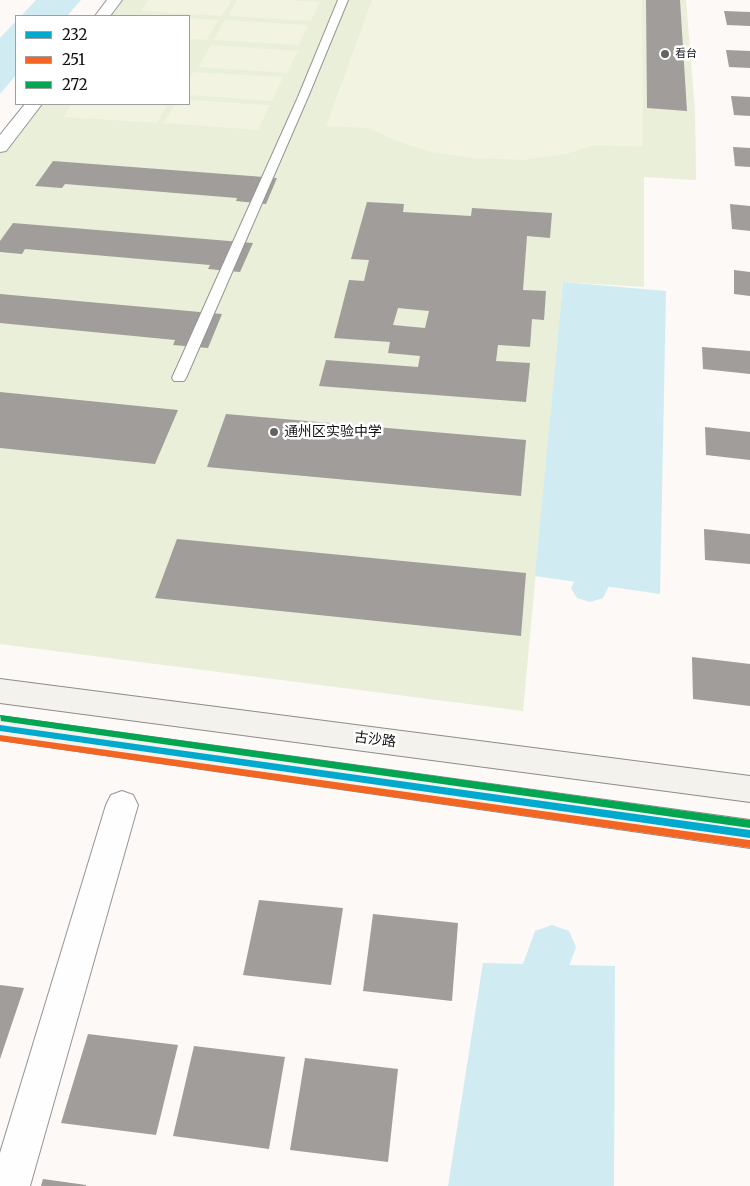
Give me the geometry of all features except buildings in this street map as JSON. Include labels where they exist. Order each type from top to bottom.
[{"type":"main road","name":"古沙路","points":[[0,691],[750,789]]},
{"type":"main road","points":[[0,728],[750,834]]},
{"type":"street","points":[[103,15],[115,0]]},
{"type":"street","points":[[0,147],[33,105]]},
{"type":"street","points":[[10,1186],[122,805]]},
{"type":"lane","points":[[179,378],[304,97],[343,0]]},
{"type":"green space","name":"通州区实验中学","points":[[115,0],[686,0],[695,111],[696,180],[644,177],[644,287],[563,282],[523,711],[0,644],[0,147],[33,105],[190,105],[190,15],[103,15]]},
{"type":"green space","points":[[148,0],[232,0],[222,16],[141,11]]},
{"type":"green space","points":[[237,0],[320,2],[311,21],[228,16]]},
{"type":"green space","points":[[372,0],[642,0],[643,147],[595,145],[566,154],[524,160],[470,158],[427,151],[396,141],[368,128],[326,126]]},
{"type":"green space","points":[[190,18],[219,20],[207,40],[190,39]]},
{"type":"green space","points":[[225,20],[308,25],[299,45],[213,40]]},
{"type":"green space","points":[[211,45],[298,51],[287,73],[198,67]]},
{"type":"green space","points":[[193,72],[283,77],[272,101],[190,95],[190,77]]},
{"type":"green space","points":[[190,100],[270,105],[258,130],[163,123],[174,105],[190,105]]},
{"type":"green space","points":[[71,105],[167,105],[157,123],[63,117]]},
{"type":"water","points":[[36,0],[81,0],[68,15],[22,15]]},
{"type":"water","points":[[15,22],[15,76],[0,94],[0,38]]},
{"type":"water","points":[[563,282],[666,291],[660,594],[535,576]]},
{"type":"water","points":[[483,963],[615,966],[614,1186],[448,1186]]},
{"type":"waterway","points":[[590,588],[591,584]]},
{"type":"waterway","points":[[547,964],[552,947]]},
{"type":"transit line","name":"272","points":[[1,718],[750,824]]},
{"type":"transit line","name":"232","points":[[0,728],[750,834]]},
{"type":"transit line","name":"251","points":[[0,738],[749,844]]},
{"type":"place","name":"看台","points":[[665,54]]},
{"type":"place","name":"通州区实验中学","points":[[274,432]]}]
